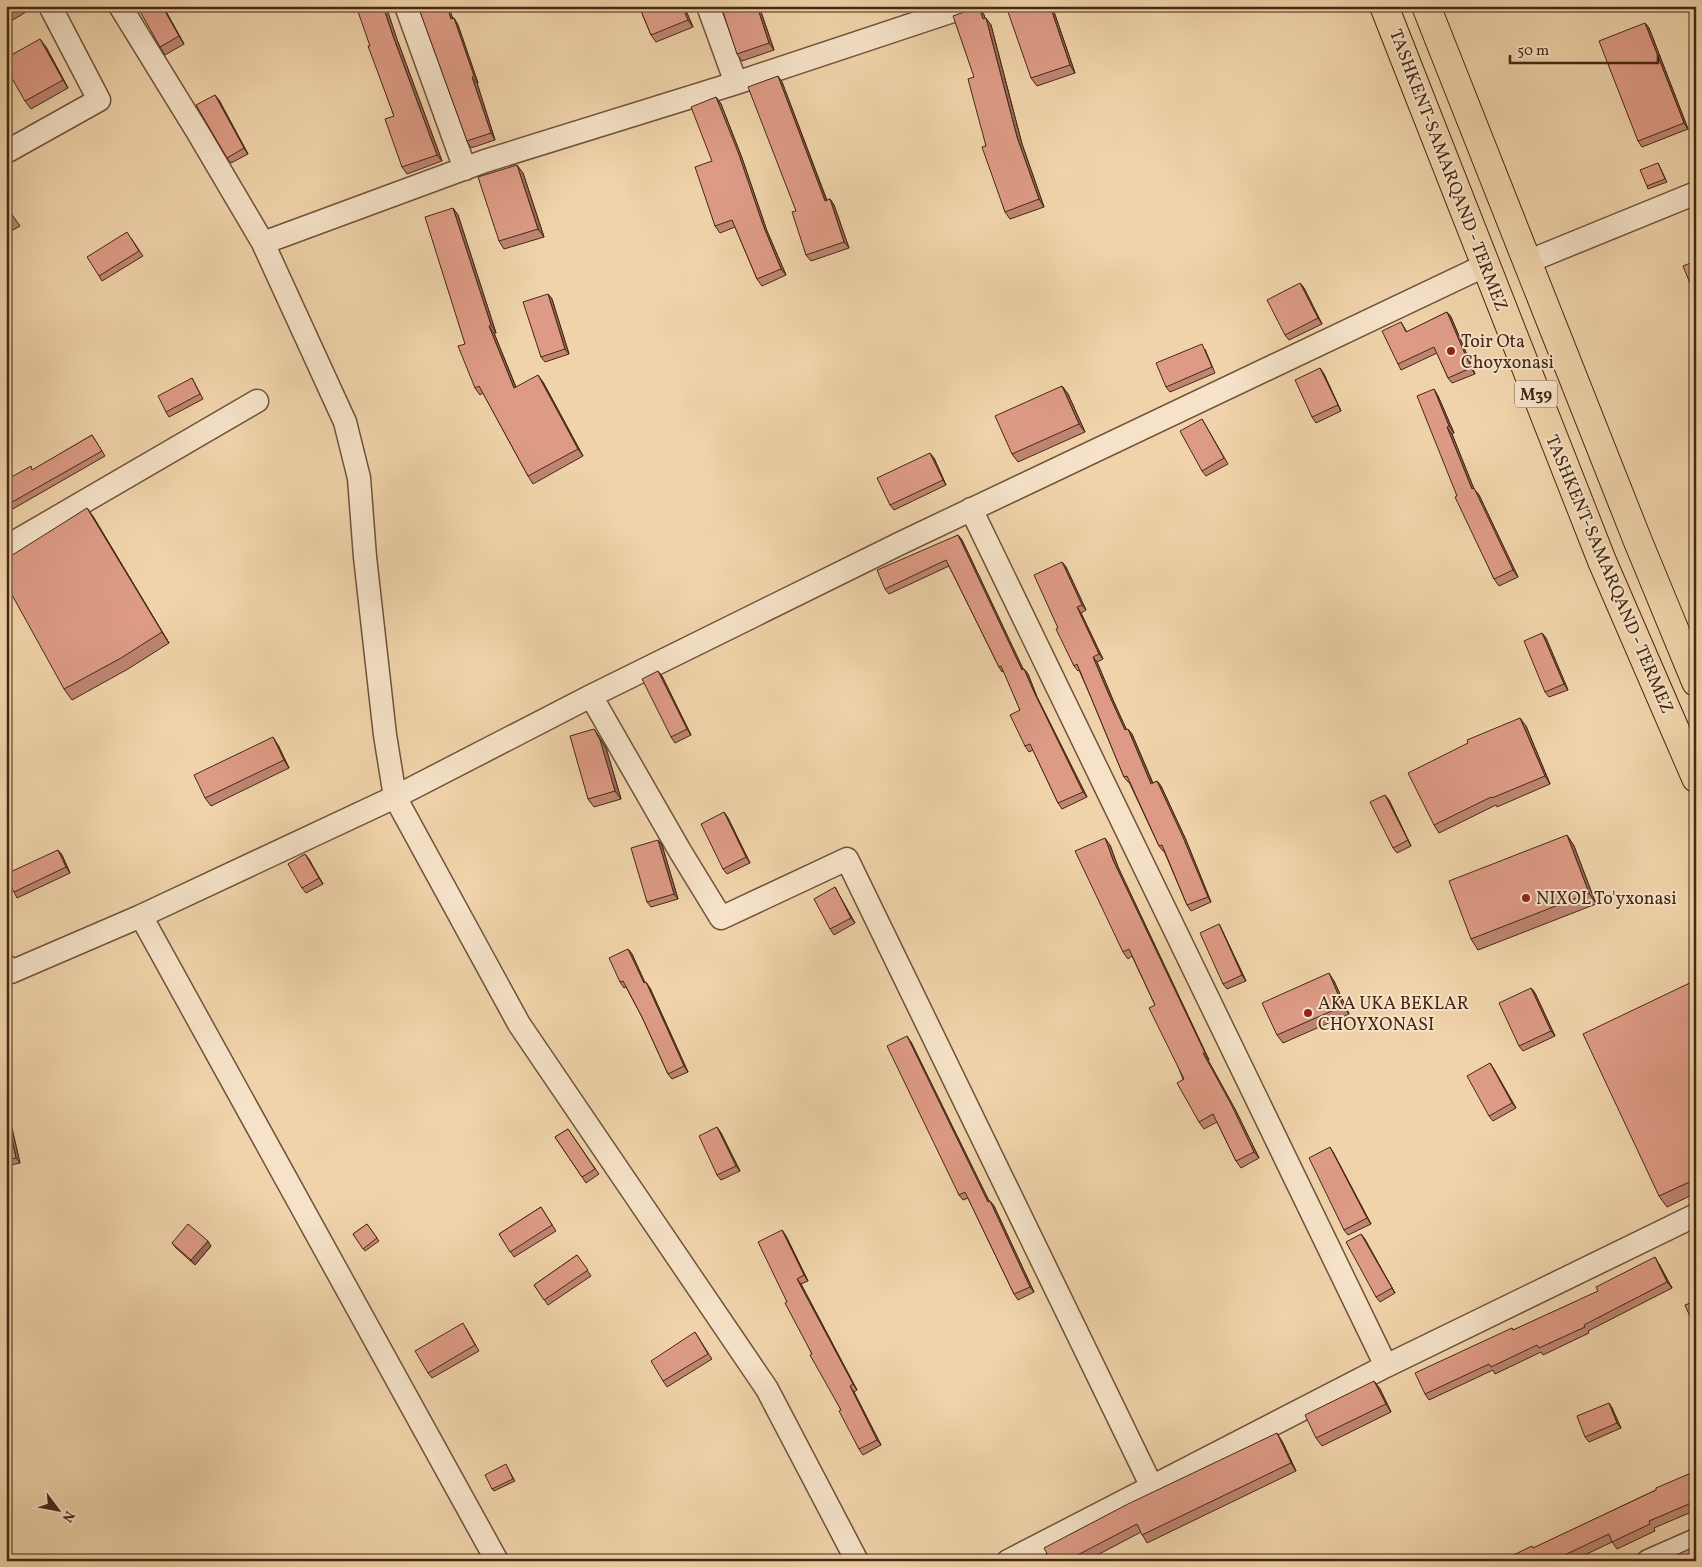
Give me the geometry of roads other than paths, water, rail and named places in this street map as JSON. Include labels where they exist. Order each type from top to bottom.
[{"type":"highway","name":"TASHKENT-SAMARQAND - TERMEZ","points":[[1389,10],[1602,561],[1696,778]]},
{"type":"highway","name":"TASHKENT-SAMARQAND - TERMEZ","points":[[1425,11],[1696,682]]},
{"type":"street","points":[[6,152],[99,100],[50,6]]},
{"type":"street","points":[[120,6],[263,243],[346,422],[359,478],[365,557],[385,735],[395,797],[519,1024],[767,1389],[857,1561]]},
{"type":"street","points":[[406,6],[465,169]]},
{"type":"street","points":[[708,6],[736,83]]},
{"type":"street","points":[[263,243],[485,161],[736,83],[968,6]]},
{"type":"street","points":[[1527,262],[1696,193]]},
{"type":"street","points":[[6,966],[11,972],[141,916],[395,797],[591,696],[971,509],[1486,265]]},
{"type":"street","points":[[6,547],[257,401]]},
{"type":"street","points":[[971,509],[1386,1366]]},
{"type":"street","points":[[591,696],[680,851],[721,918],[847,859],[1152,1487]]},
{"type":"street","points":[[141,916],[497,1561]]},
{"type":"street","points":[[1008,1561],[1386,1366],[1696,1215]]},
{"type":"street","points":[[1648,1561],[1696,1540]]},
{"type":"place","name":"Toir Ota Choyxonasi","points":[[1451,351]]},
{"type":"place","name":"NIXOL To'yxonasi","points":[[1526,898]]},
{"type":"place","name":"AKA UKA BEKLAR CHOYXONASI","points":[[1308,1013]]}]
